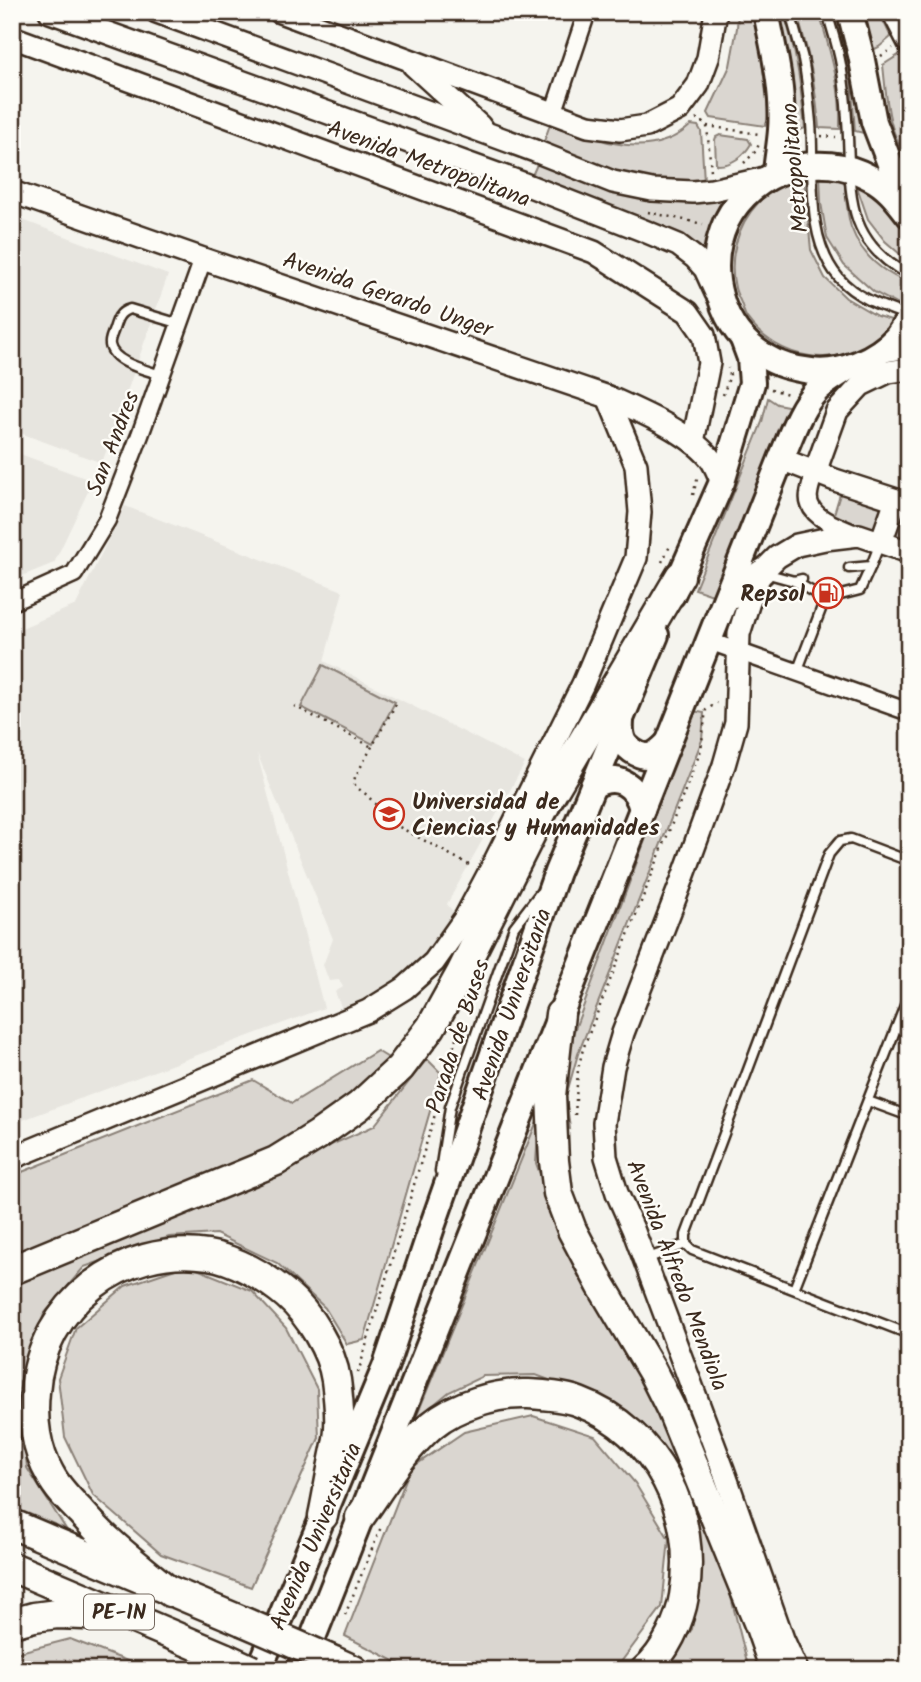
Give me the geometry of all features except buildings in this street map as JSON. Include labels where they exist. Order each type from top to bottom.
[{"type":"highway","points":[[12,1270],[276,1161],[359,1107],[400,1068],[431,1027],[547,802],[680,576]]},
{"type":"highway","points":[[490,872],[539,802],[567,768]]},
{"type":"highway","points":[[560,1014],[551,1096],[558,1193],[572,1230],[671,1409],[775,1670]]},
{"type":"highway","points":[[170,1592],[110,1542],[66,1497],[50,1474],[38,1443],[33,1409],[36,1378],[46,1346],[61,1317],[82,1292],[111,1272],[144,1259],[176,1253],[209,1255],[240,1265],[269,1279],[296,1303],[315,1327],[336,1378],[340,1430],[323,1516]]},
{"type":"highway","points":[[360,1517],[415,1443],[433,1424],[461,1407],[489,1398],[516,1394],[550,1395],[578,1401],[612,1418],[640,1441],[665,1474],[678,1502],[686,1536],[687,1579],[682,1605],[671,1637],[645,1670]]},
{"type":"highway","name":"PE-1N","points":[[12,1524],[344,1665]]},
{"type":"highway","name":"PE-1N","points":[[12,1567],[252,1670]]},
{"type":"highway","points":[[12,1623],[57,1614],[128,1616]]},
{"type":"main road","points":[[766,12],[779,77],[782,110],[781,130],[771,176]]},
{"type":"main road","points":[[850,12],[862,55],[874,122],[909,214]]},
{"type":"main road","points":[[909,214],[891,193],[872,178],[849,168],[830,164],[799,166],[771,176],[743,197],[726,222],[717,250],[716,279],[723,308],[743,339],[765,357],[792,368],[820,372],[849,367],[879,352],[897,336],[909,317]]},
{"type":"main road","name":"Avenida Universitaria","points":[[259,1670],[386,1365],[557,872],[722,482],[752,383],[750,358],[743,339]]},
{"type":"main road","name":"Avenida Universitaria","points":[[300,1670],[799,416],[821,386],[849,367]]},
{"type":"main road","points":[[725,600],[762,572]]},
{"type":"main road","points":[[621,719],[622,740],[635,752],[650,756],[668,743]]},
{"type":"main road","points":[[593,786],[605,780],[628,785],[635,791],[642,809]]},
{"type":"street","name":"Avenida Metropolitana","points":[[50,12],[522,183],[678,245],[705,269],[723,308]]},
{"type":"street","name":"Avenida Metropolitana","points":[[157,12],[612,182],[652,190],[693,192],[771,176]]},
{"type":"street","points":[[281,12],[553,114],[588,126],[620,130],[647,126],[688,114],[708,58],[716,12]]},
{"type":"street","points":[[553,114],[587,12]]},
{"type":"street","points":[[893,12],[909,43]]},
{"type":"street","name":"Avenida Metropolitana","points":[[12,37],[594,252],[688,312],[704,335],[709,363],[693,442]]},
{"type":"street","points":[[405,58],[489,134]]},
{"type":"street","name":"Avenida Gerardo Unger","points":[[12,192],[608,397],[642,412],[693,442],[710,459],[722,482]]},
{"type":"street","name":"San Andres","points":[[12,602],[74,574],[107,520],[203,259]]},
{"type":"street","points":[[879,352],[909,347]]},
{"type":"street","points":[[909,369],[888,372],[861,386],[837,411],[808,497],[812,509],[822,519],[909,552]]},
{"type":"street","points":[[12,1158],[368,1011],[405,988],[435,962],[465,918],[490,872],[583,684],[636,558],[640,512],[636,465],[608,397]]},
{"type":"street","points":[[781,459],[902,502],[881,541]]},
{"type":"street","points":[[762,572],[777,557],[797,545],[825,538],[859,535]]},
{"type":"street","name":"Avenida Alfredo Mendiola","points":[[762,572],[746,607],[739,634],[736,723],[724,765],[623,1033],[613,1067],[604,1123],[606,1157],[617,1193],[723,1469],[783,1639],[797,1670]]},
{"type":"street","points":[[709,640],[909,712]]},
{"type":"lane","name":"Metropolitano","points":[[790,12],[803,60],[818,237],[828,264],[852,291],[909,317]]},
{"type":"lane","points":[[827,12],[841,64],[850,191],[856,215],[873,249],[883,259],[909,275]]},
{"type":"lane","points":[[161,375],[126,363],[111,350],[110,342],[117,318],[123,310],[130,309],[180,324]]},
{"type":"lane","points":[[762,572],[798,580],[825,598],[860,590],[881,541]]},
{"type":"lane","points":[[849,568],[871,566]]},
{"type":"lane","points":[[796,672],[825,598]]},
{"type":"lane","points":[[909,861],[851,839],[840,841],[830,854],[686,1235],[686,1244],[692,1250],[909,1334]]},
{"type":"lane","points":[[794,1289],[909,995]]},
{"type":"lane","points":[[868,1101],[909,1116]]},
{"type":"lane","points":[[644,1259],[686,1244]]},
{"type":"path","points":[[688,114],[707,126],[763,134],[756,151],[740,166]]},
{"type":"path","points":[[707,126],[712,175]]},
{"type":"path","points":[[811,137],[832,136],[848,139]]},
{"type":"path","points":[[752,383],[809,400]]},
{"type":"path","points":[[396,704],[355,777],[356,787],[367,795],[392,823],[490,872]]},
{"type":"path","points":[[294,706],[372,747]]},
{"type":"shaded area","points":[[738,12],[752,12],[761,52],[769,118],[765,126],[711,118],[708,113],[730,66]]},
{"type":"shaded area","points":[[777,12],[783,12],[788,26],[800,84],[805,128],[795,132],[792,88]]},
{"type":"shaded area","points":[[796,12],[819,12],[837,85],[840,129],[819,128],[811,69]]},
{"type":"shaded area","points":[[835,12],[841,12],[872,135],[855,131],[851,79]]},
{"type":"shaded area","points":[[860,12],[879,12],[891,37],[871,51]]},
{"type":"shaded area","points":[[902,53],[909,65],[909,155],[896,138],[892,126],[883,65]]},
{"type":"shaded area","points":[[551,122],[604,141],[640,145],[658,143],[675,137],[691,125],[698,126],[701,131],[704,181],[686,184],[622,178],[542,147]]},
{"type":"shaded area","points":[[720,135],[748,139],[751,144],[737,159],[718,165],[715,140]]},
{"type":"shaded area","points":[[538,162],[616,191],[734,191],[708,260],[679,236],[661,227],[530,180]]},
{"type":"shaded area","points":[[820,175],[844,177],[849,221],[855,237],[866,254],[881,268],[909,283],[909,298],[904,308],[874,292],[844,265],[827,238]]},
{"type":"shaded area","points":[[804,178],[811,250],[825,278],[846,298],[877,316],[895,321],[881,337],[847,354],[810,356],[775,344],[760,333],[747,318],[735,288],[734,254],[745,221],[758,203],[773,190]]},
{"type":"shaded area","points":[[855,181],[879,193],[900,216],[909,236],[909,262],[885,241],[868,219]]},
{"type":"shaded area","points":[[12,216],[168,275],[102,463],[12,430]]},
{"type":"shaded area","points":[[768,398],[777,404],[793,407],[721,598],[695,589],[762,422]]},
{"type":"shaded area","points":[[12,451],[93,481],[54,563],[12,580]]},
{"type":"shaded area","points":[[848,489],[909,510],[909,545],[846,528],[834,514],[840,494]]},
{"type":"shaded area","points":[[125,506],[343,591],[324,661],[525,763],[447,904],[459,919],[416,963],[378,993],[360,1012],[356,1004],[342,1009],[335,992],[343,987],[339,980],[329,981],[323,965],[333,939],[257,753],[324,1008],[12,1124],[12,632],[76,605]]},
{"type":"shaded area","points":[[323,665],[395,702],[373,744],[301,707]]},
{"type":"shaded area","points":[[693,711],[704,713],[702,740],[578,1054],[566,1096],[570,1129],[561,1127],[569,1045]]},
{"type":"shaded area","points":[[377,1051],[390,1059],[372,1083],[283,1144],[12,1259],[12,1176],[253,1080],[292,1103]]},
{"type":"shaded area","points":[[427,1059],[441,1073],[364,1340],[347,1344],[325,1308],[277,1263],[216,1234],[169,1237],[84,1267],[44,1314],[20,1383],[27,1468],[66,1529],[12,1507],[12,1287],[374,1126]]},
{"type":"shaded area","points":[[539,1116],[536,1163],[575,1270],[660,1414],[729,1589],[749,1670],[660,1670],[692,1629],[701,1556],[670,1458],[619,1406],[536,1375],[483,1376],[449,1392],[415,1420]]},
{"type":"shaded area","points":[[187,1265],[252,1291],[286,1328],[317,1389],[319,1438],[251,1587],[161,1554],[93,1495],[65,1437],[58,1378],[76,1328],[125,1286]]},
{"type":"shaded area","points":[[533,1416],[595,1436],[635,1483],[669,1539],[662,1607],[615,1670],[412,1670],[345,1636],[410,1469],[464,1432]]},
{"type":"shaded area","points":[[70,1639],[151,1670],[12,1670],[12,1654]]},
{"type":"place","name":"Repsol","points":[[828,593]]},
{"type":"place","name":"Universidad de Ciencias y Humanidades","points":[[389,814]]}]
